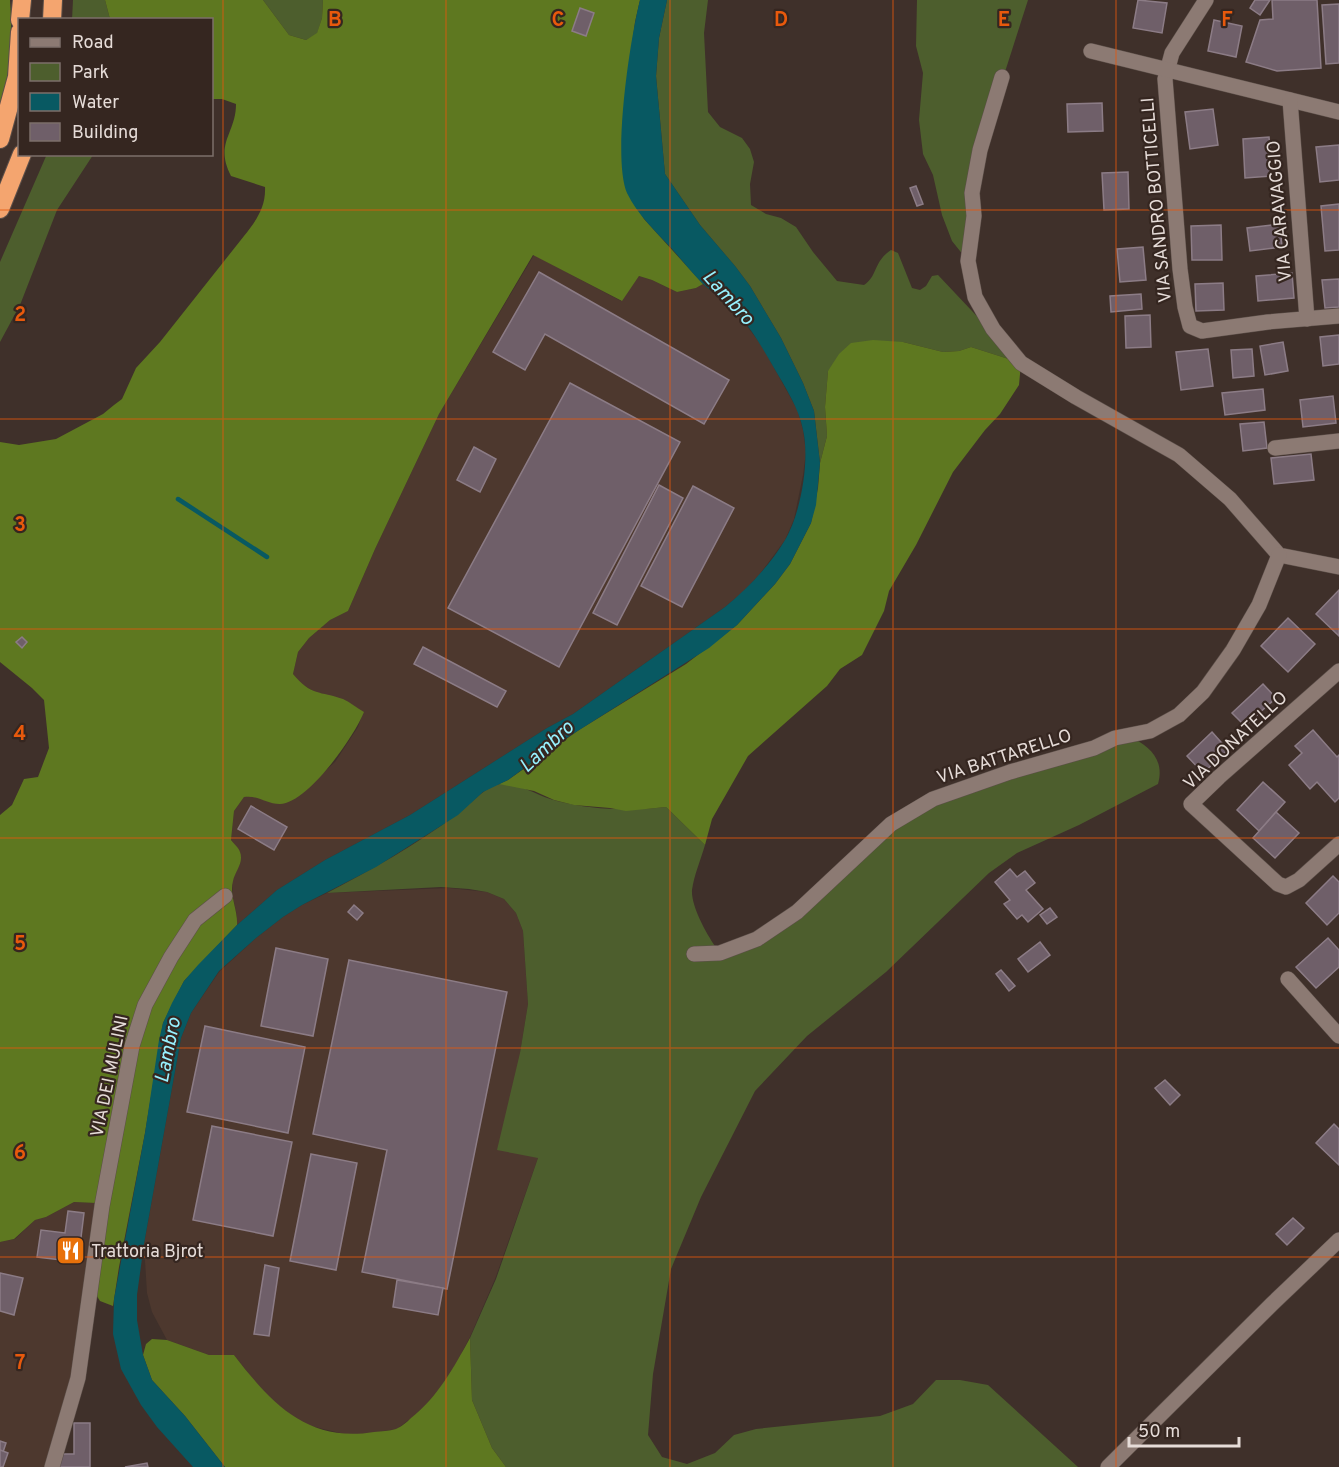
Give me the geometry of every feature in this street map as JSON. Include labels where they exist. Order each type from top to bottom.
[{"type":"highway","points":[[20,18],[22,0]]},
{"type":"highway","points":[[52,18],[53,0]]},
{"type":"highway","points":[[0,139],[16,77],[18,54]]},
{"type":"highway","points":[[0,209],[21,156]]},
{"type":"street","points":[[1166,70],[1177,44],[1206,0]]},
{"type":"street","points":[[1091,51],[1339,112]]},
{"type":"street","name":"VIA SANDRO BOTTICELLI","points":[[1166,70],[1166,106],[1180,269],[1190,326],[1202,331],[1307,319]]},
{"type":"street","points":[[1002,77],[980,147],[972,193],[974,216],[968,261],[975,297],[993,328],[1021,363],[1179,455],[1230,499],[1279,555],[1339,567]]},
{"type":"street","name":"VIA CARAVAGGIO","points":[[1290,100],[1307,319]]},
{"type":"street","points":[[1307,319],[1339,316]]},
{"type":"street","points":[[1275,448],[1339,441]]},
{"type":"street","name":"VIA BATTARELLO","points":[[694,954],[720,953],[757,939],[797,912],[891,824],[933,799],[1010,772],[1094,748],[1115,738],[1150,731],[1179,714],[1203,692],[1233,650],[1260,605],[1279,555]]},
{"type":"street","name":"VIA DONATELLO","points":[[1339,671],[1191,804],[1278,884],[1286,887],[1299,880],[1339,844]]},
{"type":"street","name":"VIA DEI MULINI","points":[[52,1467],[78,1378],[102,1206],[132,1046],[145,1005],[171,957],[195,920],[225,896]]},
{"type":"street","points":[[1288,979],[1339,1036]]},
{"type":"street","points":[[1108,1467],[1339,1240]]},
{"type":"shaded area","points":[[534,255],[621,301],[639,276],[677,292],[703,284],[737,313],[762,346],[798,411],[803,430],[806,452],[803,475],[794,519],[785,540],[759,575],[725,607],[573,714],[410,815],[325,860],[277,890],[237,925],[232,881],[240,863],[240,852],[231,840],[234,811],[244,797],[255,795],[269,802],[297,797],[335,762],[358,727],[363,712],[344,700],[318,694],[300,683],[293,674],[298,652],[309,638],[330,620],[348,611],[439,414]]},
{"type":"shaded area","points":[[449,888],[487,892],[504,899],[516,913],[523,931],[528,1004],[520,1053],[538,1158],[495,1279],[470,1337],[449,1377],[423,1409],[397,1429],[353,1436],[306,1425],[278,1406],[234,1355],[209,1355],[167,1340],[152,1312],[147,1293],[144,1244],[181,1038],[191,1013],[219,972],[283,917],[327,893]]},
{"type":"shaded area","points":[[74,1202],[96,1203],[90,1290],[52,1467],[0,1467],[0,1242],[15,1239],[35,1220],[46,1217]]},
{"type":"green space","points":[[0,0],[10,0],[11,31],[0,123]]},
{"type":"green space","points":[[73,0],[105,0],[110,18],[72,18]]},
{"type":"green space","points":[[105,0],[263,0],[289,35],[306,40],[317,33],[322,18],[323,0],[640,0],[626,91],[627,192],[644,219],[703,284],[677,292],[639,276],[622,301],[533,255],[439,414],[348,611],[330,620],[309,638],[298,652],[293,674],[299,681],[316,692],[343,699],[364,712],[351,737],[329,767],[304,793],[291,801],[280,804],[254,797],[244,797],[234,811],[231,840],[239,849],[241,856],[232,886],[237,925],[184,981],[163,1023],[113,1306],[100,1301],[95,1293],[96,1203],[74,1202],[46,1217],[35,1220],[14,1239],[0,1242],[0,815],[12,805],[24,779],[38,777],[49,748],[44,700],[0,662],[0,442],[19,445],[56,439],[103,414],[122,399],[136,368],[160,342],[252,225],[262,207],[265,187],[231,176],[226,165],[225,147],[233,123],[236,104],[222,99],[213,99],[213,18],[110,18]]},
{"type":"green space","points":[[263,0],[323,0],[322,18],[317,34],[306,40],[289,35]]},
{"type":"green space","points":[[667,0],[708,0],[704,33],[708,112],[720,127],[742,138],[750,149],[754,162],[750,184],[751,205],[796,227],[837,281],[864,285],[872,277],[881,259],[891,250],[898,253],[912,288],[920,290],[926,286],[932,276],[938,275],[1021,363],[971,347],[959,351],[943,352],[903,342],[828,371],[825,407],[827,436],[820,463],[814,411],[781,338],[750,286],[700,225],[665,174],[656,76],[659,38]]},
{"type":"green space","points":[[917,0],[1028,0],[980,150],[968,261],[952,241],[942,215],[933,175],[923,154],[919,120],[923,73],[916,46]]},
{"type":"green space","points":[[46,156],[92,156],[57,210],[20,305],[0,342],[0,262]]},
{"type":"green space","points":[[873,340],[903,342],[943,352],[959,351],[971,347],[1021,363],[1019,385],[1000,414],[953,472],[916,545],[889,591],[884,611],[862,655],[840,669],[827,686],[748,756],[712,819],[705,845],[666,807],[626,811],[574,805],[554,800],[534,791],[499,784],[579,730],[686,664],[737,625],[775,584],[790,564],[811,523],[820,463],[827,436],[825,407],[828,371],[839,354],[851,343]]},
{"type":"green space","points":[[1129,736],[1154,754],[1159,767],[1158,784],[1079,825],[1017,853],[989,873],[886,972],[807,1036],[755,1091],[701,1197],[671,1269],[653,1374],[648,1435],[662,1457],[687,1464],[715,1453],[734,1435],[756,1429],[880,1416],[913,1404],[936,1380],[960,1380],[988,1385],[1078,1467],[506,1467],[492,1448],[472,1400],[470,1338],[496,1279],[538,1158],[497,1150],[520,1053],[528,1004],[523,931],[516,913],[504,899],[487,892],[441,887],[327,893],[425,837],[489,788],[507,784],[550,799],[584,806],[625,809],[666,807],[705,845],[694,879],[692,896],[711,941],[715,946],[728,951],[757,939],[933,799]]},
{"type":"green space","points":[[470,1338],[472,1400],[492,1448],[506,1467],[225,1467],[185,1416],[152,1380],[143,1355],[146,1344],[152,1339],[167,1340],[209,1355],[234,1355],[262,1389],[293,1416],[329,1431],[350,1434],[393,1430],[406,1423],[437,1391]]},
{"type":"water","name":"Lambro","points":[[640,0],[667,0],[659,38],[656,76],[665,174],[700,225],[750,286],[781,338],[814,411],[820,463],[816,505],[811,523],[790,564],[775,584],[737,625],[709,648],[557,744],[508,780],[483,792],[458,815],[376,867],[283,917],[219,971],[191,1013],[181,1038],[144,1244],[137,1295],[137,1320],[143,1355],[152,1380],[185,1416],[225,1467],[193,1467],[157,1427],[141,1405],[121,1369],[113,1334],[114,1299],[145,1133],[159,1040],[163,1023],[184,981],[237,925],[277,890],[325,860],[410,815],[573,714],[725,607],[765,567],[785,540],[796,516],[805,471],[805,442],[801,422],[791,398],[761,346],[742,319],[694,275],[641,215],[627,193],[621,154],[622,127],[628,69]]},
{"type":"building","points":[[1138,0],[1167,3],[1162,33],[1133,28]]},
{"type":"building","points":[[1255,0],[1270,0],[1260,15],[1250,8]]},
{"type":"building","points":[[1272,0],[1317,0],[1321,68],[1277,71],[1246,62],[1260,20],[1273,19]]},
{"type":"building","points":[[1339,4],[1339,63],[1326,64],[1322,5]]},
{"type":"building","points":[[580,8],[594,13],[586,36],[572,31]]},
{"type":"building","points":[[1214,20],[1242,26],[1236,57],[1208,51]]},
{"type":"building","points":[[1102,103],[1103,131],[1068,132],[1067,104]]},
{"type":"building","points":[[1213,109],[1218,145],[1190,149],[1185,112]]},
{"type":"building","points":[[1269,137],[1272,176],[1245,178],[1243,139]]},
{"type":"building","points":[[1339,145],[1339,180],[1320,182],[1316,147]]},
{"type":"building","points":[[1128,172],[1129,209],[1104,210],[1102,173]]},
{"type":"building","points":[[916,186],[923,204],[917,206],[910,188]]},
{"type":"building","points":[[1339,204],[1339,250],[1325,251],[1321,206]]},
{"type":"building","points":[[1280,224],[1282,247],[1250,251],[1247,228]]},
{"type":"building","points":[[1221,225],[1222,260],[1192,260],[1191,226]]},
{"type":"building","points":[[1143,247],[1146,280],[1120,282],[1117,249]]},
{"type":"building","points":[[539,272],[729,380],[704,424],[545,334],[525,370],[493,352]]},
{"type":"building","points":[[1292,273],[1294,298],[1258,301],[1256,276]]},
{"type":"building","points":[[1339,279],[1339,307],[1325,308],[1322,280]]},
{"type":"building","points":[[1223,283],[1224,310],[1196,311],[1195,284]]},
{"type":"building","points":[[1141,294],[1142,309],[1111,312],[1110,296]]},
{"type":"building","points":[[1150,315],[1151,347],[1126,348],[1125,316]]},
{"type":"building","points":[[1339,335],[1339,364],[1323,366],[1320,337]]},
{"type":"building","points":[[1283,342],[1288,371],[1265,375],[1260,346]]},
{"type":"building","points":[[1208,349],[1213,386],[1181,390],[1176,352]]},
{"type":"building","points":[[1252,349],[1254,376],[1233,378],[1231,350]]},
{"type":"building","points":[[570,383],[680,442],[559,667],[448,608]]},
{"type":"building","points":[[1263,389],[1265,410],[1225,415],[1222,393]]},
{"type":"building","points":[[1333,396],[1336,423],[1303,427],[1300,400]]},
{"type":"building","points":[[1264,422],[1267,448],[1243,451],[1240,424]]},
{"type":"building","points":[[474,447],[496,459],[480,492],[457,480]]},
{"type":"building","points":[[1311,454],[1314,480],[1274,484],[1271,458]]},
{"type":"building","points":[[659,485],[683,498],[617,625],[593,613]]},
{"type":"building","points":[[693,486],[734,508],[682,607],[641,586]]},
{"type":"building","points":[[1339,590],[1339,636],[1316,614]]},
{"type":"building","points":[[1288,618],[1315,644],[1288,672],[1261,646]]},
{"type":"building","points":[[22,637],[27,642],[22,648],[16,642]]},
{"type":"building","points":[[423,647],[506,691],[497,707],[414,664]]},
{"type":"building","points":[[1263,684],[1276,698],[1245,726],[1232,713]]},
{"type":"building","points":[[1313,730],[1337,757],[1339,755],[1339,798],[1335,802],[1317,782],[1310,789],[1289,765],[1302,753],[1295,746]]},
{"type":"building","points":[[1212,732],[1228,750],[1203,773],[1187,756]]},
{"type":"building","points":[[1263,782],[1285,802],[1259,831],[1237,810]]},
{"type":"building","points":[[251,806],[287,827],[274,850],[238,829]]},
{"type":"building","points":[[1276,812],[1299,833],[1275,858],[1253,838]]},
{"type":"building","points":[[1010,869],[1017,877],[1025,871],[1035,883],[1026,890],[1043,909],[1028,922],[1022,915],[1017,919],[1004,904],[1010,900],[995,882]]},
{"type":"building","points":[[1333,876],[1339,882],[1339,913],[1327,925],[1306,903]]},
{"type":"building","points":[[354,905],[363,913],[357,920],[348,912]]},
{"type":"building","points":[[1050,908],[1057,917],[1047,924],[1040,915]]},
{"type":"building","points":[[1328,938],[1339,950],[1339,967],[1316,988],[1296,967]]},
{"type":"building","points":[[1040,942],[1050,955],[1028,972],[1018,959]]},
{"type":"building","points":[[276,948],[328,959],[313,1036],[261,1026]]},
{"type":"building","points":[[349,960],[507,992],[447,1289],[362,1272],[387,1150],[313,1134]]},
{"type":"building","points":[[1001,970],[1015,986],[1009,991],[996,974]]},
{"type":"building","points":[[205,1026],[305,1047],[288,1133],[187,1112]]},
{"type":"building","points":[[1165,1080],[1180,1095],[1170,1105],[1155,1088]]},
{"type":"building","points":[[1334,1124],[1339,1129],[1339,1165],[1316,1143]]},
{"type":"building","points":[[212,1126],[292,1142],[273,1236],[193,1220]]},
{"type":"building","points":[[311,1154],[357,1163],[336,1270],[290,1261]]},
{"type":"building","points":[[68,1211],[84,1213],[78,1262],[37,1257],[41,1230],[65,1233]]},
{"type":"building","points":[[1293,1218],[1304,1228],[1287,1245],[1276,1234]]},
{"type":"building","points":[[265,1265],[279,1268],[269,1336],[254,1334]]},
{"type":"building","points":[[0,1273],[23,1278],[14,1315],[0,1311]]},
{"type":"building","points":[[397,1280],[443,1288],[438,1315],[393,1307]]},
{"type":"building","points":[[74,1423],[90,1423],[90,1467],[60,1467],[60,1454],[74,1454]]},
{"type":"building","points":[[0,1441],[6,1443],[3,1452],[0,1450]]},
{"type":"building","points":[[0,1450],[8,1453],[3,1467],[0,1467]]},
{"type":"building","points":[[147,1463],[148,1467],[125,1467]]},
{"type":"waterway","points":[[178,499],[267,557]]},
{"type":"place","name":"Trattoria Bjrot","points":[[70,1251]]}]
